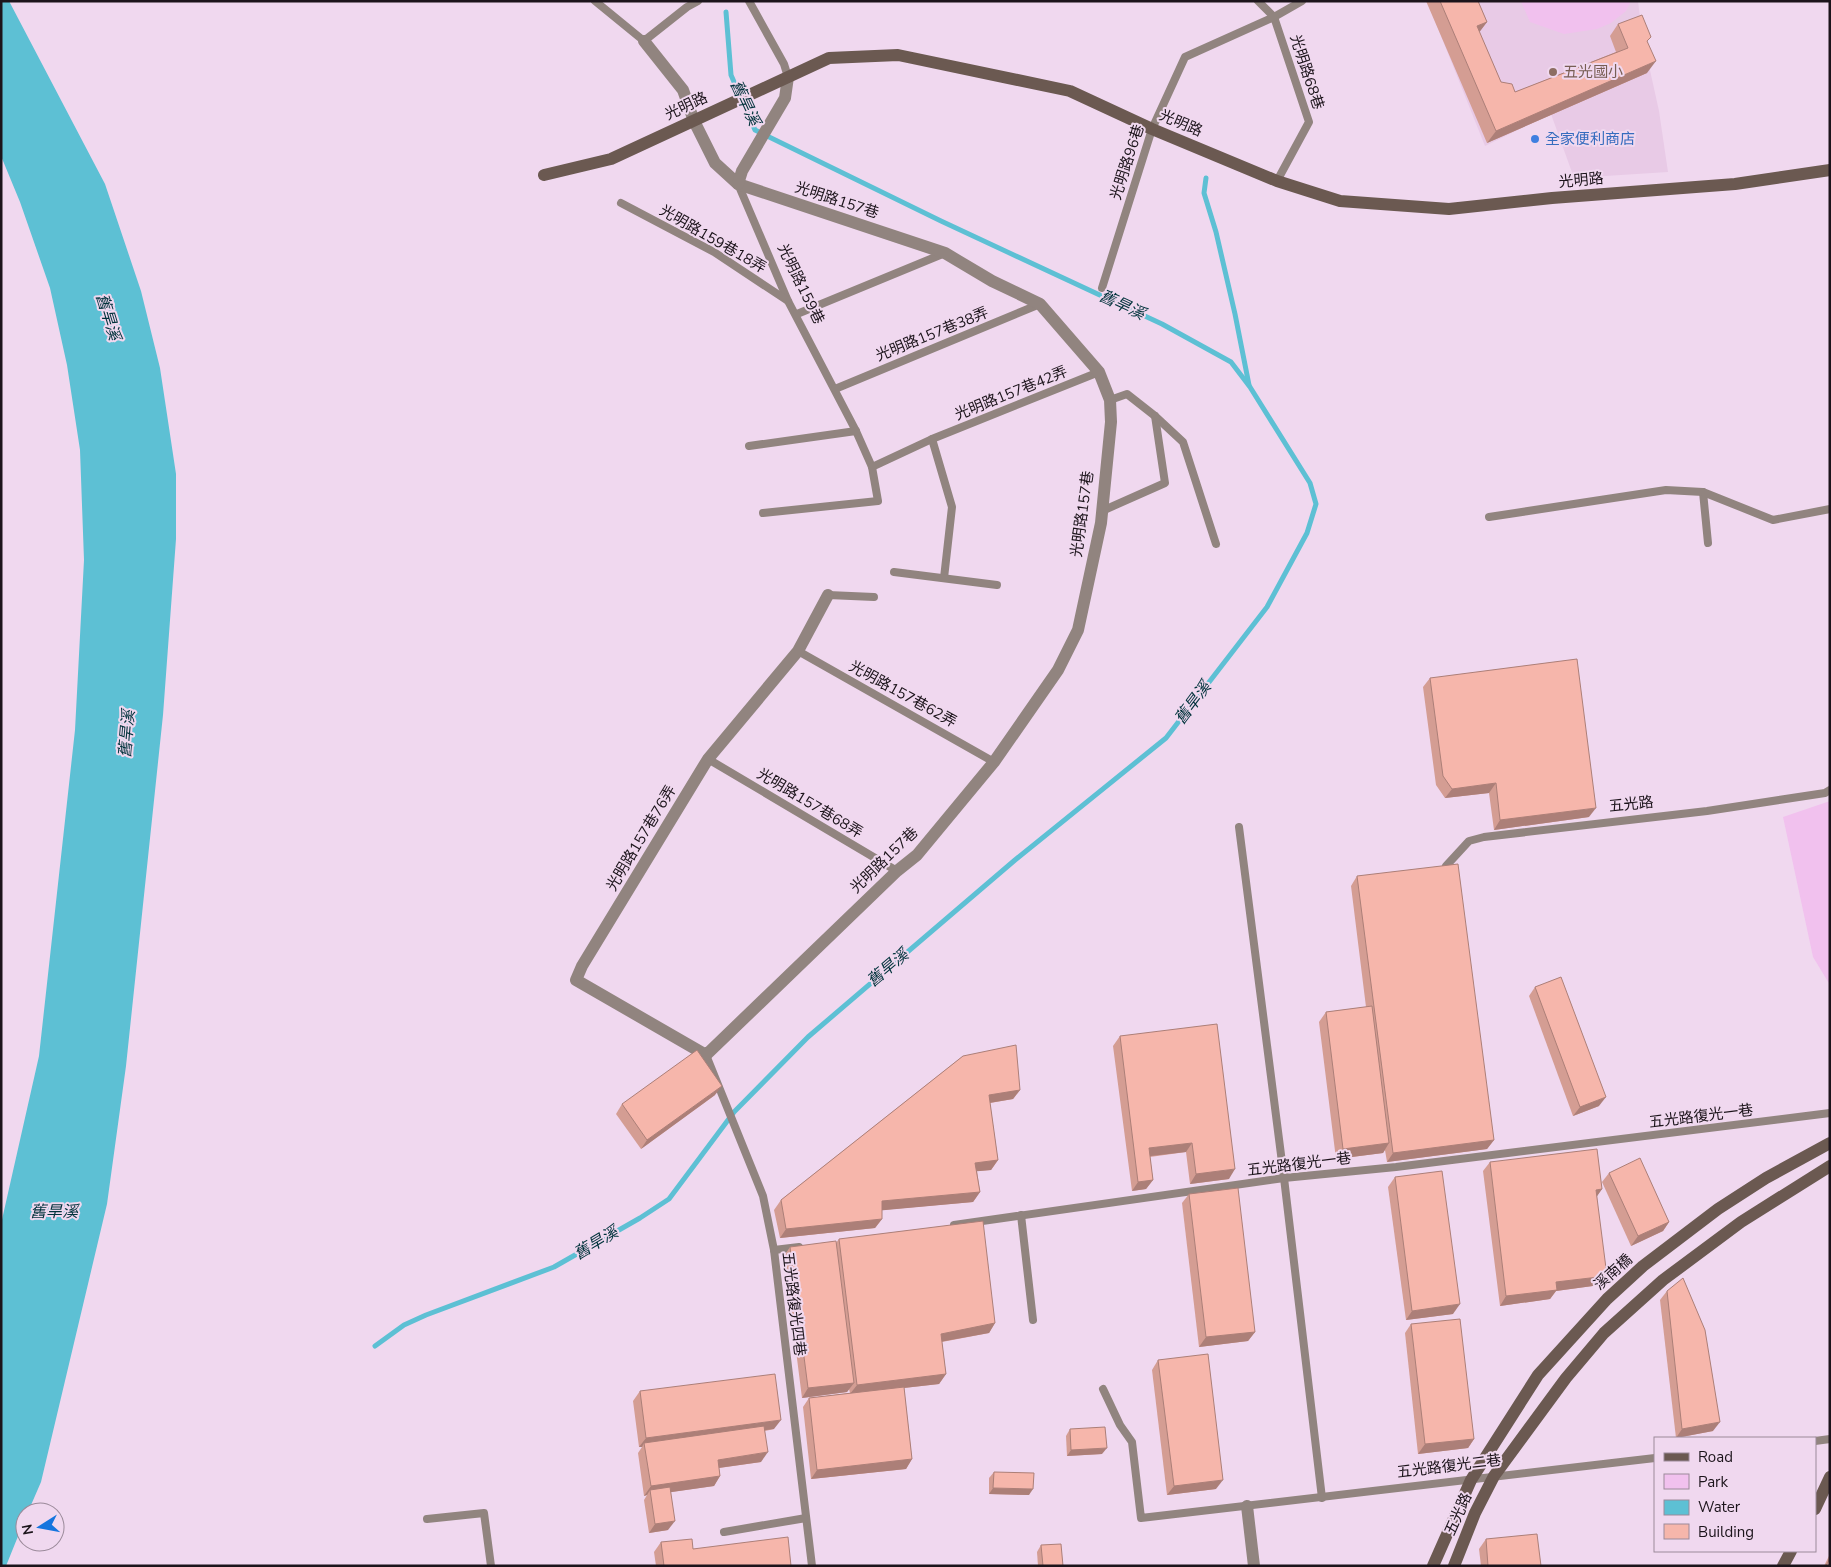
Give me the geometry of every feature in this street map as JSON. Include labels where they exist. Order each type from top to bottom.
[{"type":"street","name":"光明路159巷","points":[[644,41],[683,90],[694,121],[715,163],[738,184]]},
{"type":"street","name":"光明路","points":[[544,175],[611,158],[829,58],[898,55],[1070,91],[1277,181],[1340,201],[1449,209],[1552,198],[1735,184],[1830,170]]},
{"type":"street","points":[[738,184],[742,171],[785,98],[788,77]]},
{"type":"street","name":"光明路157巷","points":[[706,1055],[917,854],[994,762],[1058,670],[1078,630],[1102,511],[1111,422],[1110,400],[1099,372],[1040,304],[992,281],[945,253],[738,184]]},
{"type":"street","name":"光明路157巷76弄","points":[[706,1055],[576,980],[582,966],[708,759],[798,651],[828,595]]},
{"type":"street","name":"溪南橋","points":[[1471,1480],[1538,1375],[1606,1299],[1643,1266],[1718,1209],[1766,1178],[1830,1143]]},
{"type":"street","points":[[1494,1476],[1566,1378],[1604,1332],[1663,1280],[1733,1228],[1830,1166]]},
{"type":"street","name":"五光路","points":[[1454,1566],[1475,1513],[1494,1476]]},
{"type":"street","points":[[1816,1507],[1830,1477]]},
{"type":"street","name":"五光路","points":[[1433,1566],[1471,1480]]},
{"type":"street","points":[[1247,1506],[1254,1566]]},
{"type":"street","points":[[1783,1566],[1791,1552]]},
{"type":"lane","points":[[595,1],[644,41],[687,7],[698,1]]},
{"type":"lane","points":[[749,1],[784,64],[788,77]]},
{"type":"lane","name":"光明路68巷","points":[[1258,1],[1274,17],[1309,122],[1277,181]]},
{"type":"lane","name":"光明路96巷","points":[[1102,288],[1152,128],[1185,57],[1274,17],[1302,1]]},
{"type":"lane","name":"光明路159巷","points":[[738,184],[788,301],[835,389],[872,467],[878,501],[763,513]]},
{"type":"lane","name":"光明路159巷18弄","points":[[622,203],[714,252],[788,301]]},
{"type":"lane","points":[[796,314],[945,253]]},
{"type":"lane","name":"光明路157巷38弄","points":[[835,389],[1040,304]]},
{"type":"lane","name":"光明路157巷42弄","points":[[872,467],[932,440],[1099,372]]},
{"type":"lane","points":[[1110,400],[1127,394],[1155,416],[1183,442],[1216,544]]},
{"type":"lane","points":[[1102,511],[1165,483],[1155,416]]},
{"type":"lane","points":[[749,446],[856,431]]},
{"type":"lane","points":[[932,440],[952,507],[944,578]]},
{"type":"lane","points":[[1489,517],[1666,490],[1703,492],[1773,520],[1830,509]]},
{"type":"lane","points":[[1703,492],[1708,543]]},
{"type":"lane","points":[[894,572],[997,585]]},
{"type":"lane","points":[[828,595],[874,597]]},
{"type":"lane","name":"光明路157巷62弄","points":[[798,651],[994,762]]},
{"type":"lane","name":"光明路157巷68弄","points":[[708,759],[897,871]]},
{"type":"lane","name":"五光路","points":[[1446,866],[1469,841],[1484,836],[1707,811],[1825,793],[1830,790]]},
{"type":"lane","points":[[1238,828],[1284,1178],[1322,1498]]},
{"type":"lane","name":"五光路復光四巷","points":[[706,1055],[763,1196],[774,1250],[812,1566]]},
{"type":"lane","name":"五光路復光一巷","points":[[945,1226],[1284,1178],[1405,1166],[1830,1113]]},
{"type":"lane","points":[[1021,1215],[1034,1320]]},
{"type":"lane","points":[[774,1250],[812,1245]]},
{"type":"lane","name":"五光路復光二巷","points":[[1102,1388],[1120,1425],[1132,1442],[1141,1518],[1654,1458]]},
{"type":"lane","points":[[1816,1441],[1830,1439]]},
{"type":"lane","points":[[427,1519],[484,1513],[491,1566]]},
{"type":"lane","points":[[724,1532],[806,1518]]},
{"type":"shaded area","name":"五光國小","points":[[1427,1],[1638,1],[1642,34],[1659,111],[1668,172],[1574,178],[1551,114],[1485,146]]},
{"type":"green space","points":[[1521,1],[1631,1],[1626,11],[1611,23],[1597,29],[1564,34],[1530,22]]},
{"type":"green space","points":[[1830,801],[1830,985],[1813,957],[1783,817]]},
{"type":"water","name":"舊旱溪","points":[[1,1],[9,1],[105,184],[141,291],[160,368],[176,474],[176,539],[163,715],[126,1066],[107,1204],[41,1482],[32,1502],[15,1502],[15,1544],[6,1566],[1,1566],[1,1224],[39,1056],[75,730],[84,560],[80,450],[67,365],[50,288],[20,202],[1,156]]},
{"type":"building","points":[[1440,1],[1478,1],[1487,22],[1477,26],[1501,82],[1512,84],[1515,92],[1628,48],[1618,24],[1642,15],[1651,37],[1647,41],[1656,61],[1496,131]]},
{"type":"building","points":[[1577,659],[1596,808],[1500,820],[1496,783],[1452,789],[1443,776],[1430,678]]},
{"type":"building","points":[[1458,864],[1494,1140],[1393,1153],[1357,876]]},
{"type":"building","points":[[1561,977],[1606,1097],[1580,1107],[1535,987]]},
{"type":"building","points":[[1372,1006],[1389,1143],[1343,1149],[1326,1012]]},
{"type":"building","points":[[1217,1024],[1235,1169],[1196,1174],[1192,1143],[1149,1148],[1153,1180],[1138,1182],[1120,1036]]},
{"type":"building","points":[[1016,1045],[1020,1090],[989,1095],[998,1160],[975,1163],[980,1192],[882,1201],[882,1219],[786,1229],[781,1200],[963,1056]]},
{"type":"building","points":[[697,1050],[722,1086],[647,1140],[622,1104]]},
{"type":"building","points":[[1597,1149],[1602,1189],[1596,1190],[1607,1276],[1556,1282],[1557,1290],[1506,1296],[1490,1162]]},
{"type":"building","points":[[1640,1158],[1669,1222],[1638,1236],[1609,1173]]},
{"type":"building","points":[[1442,1171],[1460,1304],[1412,1311],[1395,1177]]},
{"type":"building","points":[[1238,1188],[1255,1332],[1206,1337],[1189,1194]]},
{"type":"building","points":[[983,1221],[995,1323],[941,1334],[946,1374],[857,1385],[839,1239]]},
{"type":"building","points":[[836,1241],[854,1383],[808,1388],[790,1247]]},
{"type":"building","points":[[1683,1278],[1705,1330],[1720,1422],[1682,1429],[1667,1291]]},
{"type":"building","points":[[1460,1319],[1474,1439],[1425,1444],[1411,1324]]},
{"type":"building","points":[[1208,1354],[1223,1480],[1174,1486],[1158,1360]]},
{"type":"building","points":[[775,1374],[781,1420],[646,1438],[640,1391]]},
{"type":"building","points":[[904,1387],[912,1459],[817,1470],[809,1398]]},
{"type":"building","points":[[764,1426],[768,1452],[718,1460],[720,1476],[651,1486],[644,1443]]},
{"type":"building","points":[[1105,1427],[1107,1448],[1071,1450],[1070,1429]]},
{"type":"building","points":[[994,1472],[1034,1473],[1033,1489],[993,1488]]},
{"type":"building","points":[[670,1487],[675,1521],[655,1524],[650,1490]]},
{"type":"building","points":[[1537,1534],[1541,1566],[1488,1566],[1486,1539]]},
{"type":"building","points":[[788,1537],[791,1566],[664,1566],[661,1542],[692,1539],[693,1549]]},
{"type":"building","points":[[1061,1544],[1063,1566],[1043,1566],[1041,1545]]},
{"type":"building","points":[[1830,1558],[1830,1566],[1826,1566]]},
{"type":"waterway","name":"舊旱溪","points":[[375,1346],[404,1325],[426,1315],[554,1267],[640,1218],[669,1199],[734,1112],[808,1037],[1015,860],[1166,738],[1267,607],[1307,533],[1316,504],[1310,483],[1250,387],[1231,362],[1162,324],[941,221],[755,130],[731,75],[726,12]]},
{"type":"waterway","points":[[1206,178],[1204,193],[1216,232],[1249,385]]},
{"type":"place","name":"五光國小","points":[[1553,72]]},
{"type":"place","name":"全家便利商店","points":[[1535,139]]}]
